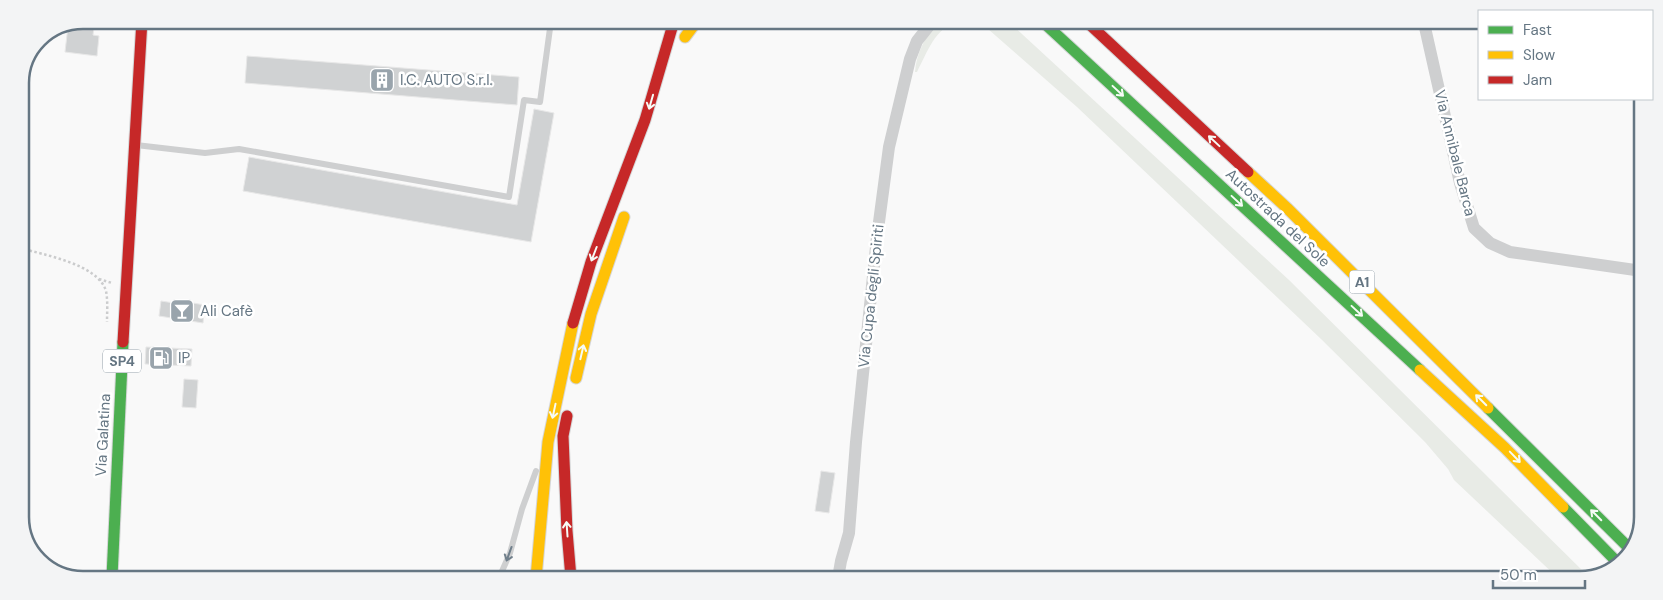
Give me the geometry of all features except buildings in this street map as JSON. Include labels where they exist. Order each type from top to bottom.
[{"type":"main road","name":"SP4","points":[[134,145],[141,29]]},
{"type":"main road","points":[[537,571],[548,442],[569,336],[591,262],[645,120],[672,29]]},
{"type":"main road","points":[[658,75],[678,29]]},
{"type":"main road","points":[[686,29],[684,42],[691,29]]},
{"type":"main road","points":[[1042,29],[1082,58]]},
{"type":"main road","name":"Autostrada del Sole","points":[[1051,29],[1505,448],[1614,559]]},
{"type":"main road","name":"Autostrada del Sole","points":[[1095,29],[1287,208],[1626,545]]},
{"type":"main road","name":"Via Galatina","points":[[112,571],[119,407],[134,145]]},
{"type":"main road","points":[[574,389],[591,314],[628,204]]},
{"type":"main road","points":[[569,408],[563,436],[567,531],[571,571]]},
{"type":"street","name":"Via Cupa degli Spiriti","points":[[839,571],[849,533],[856,442],[888,147],[910,59],[917,41],[926,29]]},
{"type":"street","name":"Via Annibale Barca","points":[[1425,29],[1460,183],[1474,228],[1490,243],[1510,252],[1634,271]]},
{"type":"lane","points":[[134,145],[205,152],[239,149],[508,197],[524,100],[540,102],[550,29]]},
{"type":"lane","points":[[502,571],[510,553],[522,509],[548,442]]},
{"type":"path","points":[[29,251],[79,265],[98,278],[105,289],[107,331]]},
{"type":"shaded area","points":[[932,29],[943,29],[928,49],[917,72],[915,72],[917,58]]},
{"type":"shaded area","points":[[988,29],[1017,29],[1289,280],[1583,571],[1550,571],[1454,480],[1448,469],[1425,442],[1321,339],[1077,107]]},
{"type":"traffic: fast","points":[[1051,29],[1420,370]]},
{"type":"traffic: fast","points":[[112,571],[123,342]]},
{"type":"traffic: fast","points":[[1488,408],[1626,545]]},
{"type":"traffic: fast","points":[[1563,507],[1614,559]]},
{"type":"traffic: slow","points":[[685,37],[691,29]]},
{"type":"traffic: slow","points":[[1248,172],[1287,208],[1488,408]]},
{"type":"traffic: slow","points":[[576,378],[591,314],[624,217]]},
{"type":"traffic: slow","points":[[537,571],[548,442],[573,323]]},
{"type":"traffic: slow","points":[[1420,370],[1505,448],[1563,507]]},
{"type":"traffic: jam","points":[[123,342],[141,29]]},
{"type":"traffic: jam","points":[[573,323],[591,262],[645,120],[672,29]]},
{"type":"traffic: jam","points":[[1095,29],[1248,172]]},
{"type":"traffic: jam","points":[[567,416],[563,436],[570,571]]},
{"type":"place","name":"I.C. AUTO S.r.l.","points":[[382,80]]},
{"type":"place","name":"Ali Cafè","points":[[182,311]]},
{"type":"place","name":"IP","points":[[161,358]]}]
